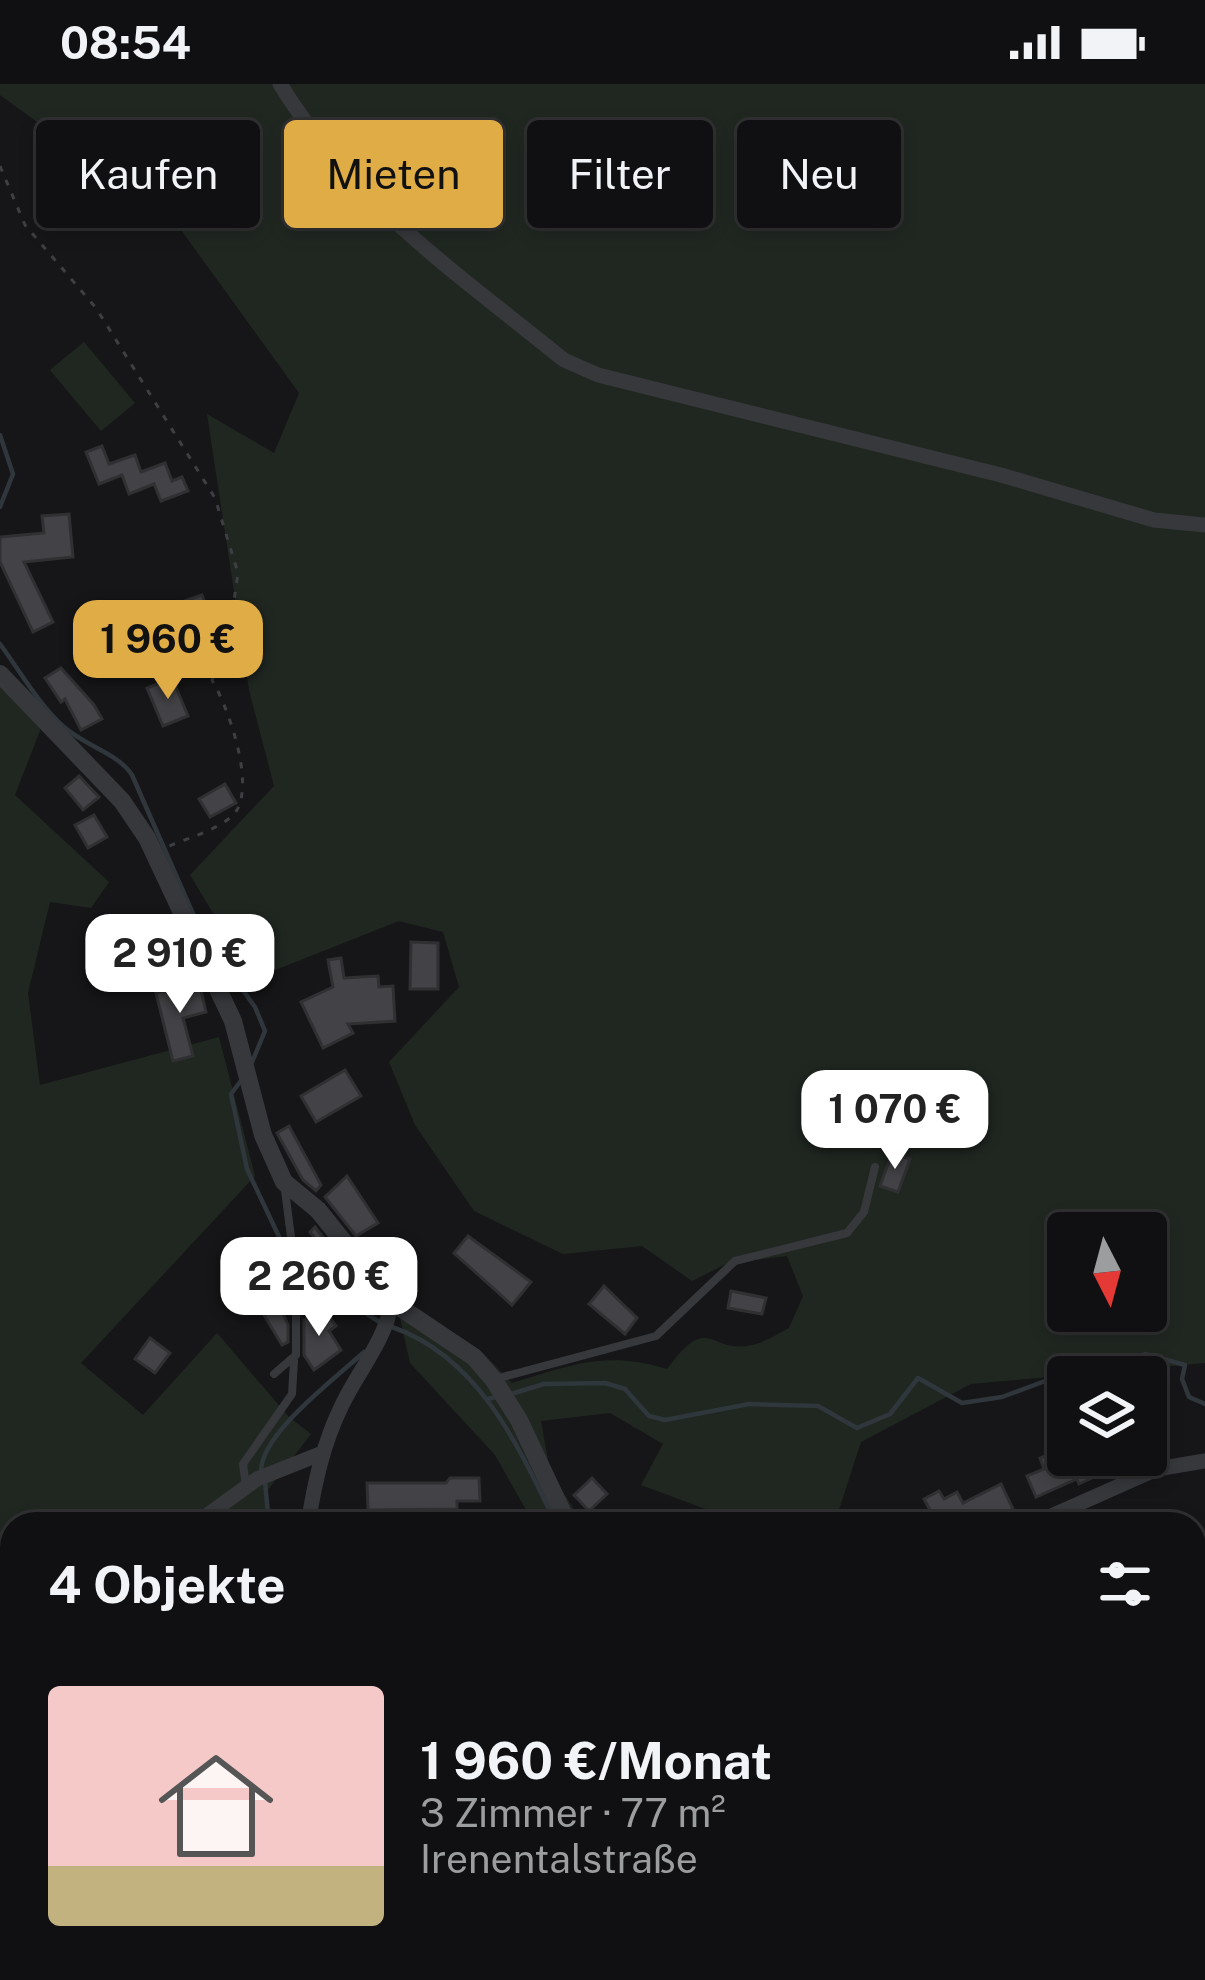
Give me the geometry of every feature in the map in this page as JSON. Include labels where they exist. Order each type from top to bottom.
[{"type":"street","points":[[280,84],[311,133],[368,201],[564,360],[598,376],[1001,475],[1154,520],[1205,525]]},
{"type":"street","points":[[0,674],[122,802],[146,838],[245,1059],[272,1164],[284,1182],[329,1222],[390,1309],[474,1357],[500,1390],[562,1512]]},
{"type":"street","points":[[310,1512],[320,1454],[380,1342],[390,1309]]},
{"type":"street","points":[[212,1512],[258,1479],[320,1454]]},
{"type":"street","points":[[1060,1512],[1157,1469],[1205,1461]]},
{"type":"lane","points":[[500,1390],[656,1336],[735,1261],[847,1233],[864,1212],[875,1167]]},
{"type":"lane","points":[[258,1479],[244,1464],[292,1394],[296,1276],[284,1182]]},
{"type":"lane","points":[[274,1374],[294,1360]]},
{"type":"path","points":[[0,166],[26,225],[97,308],[215,497],[238,574],[226,655],[212,680],[238,751],[242,796],[230,818],[177,843]]},
{"type":"shaded area","points":[[0,84],[1205,84],[1205,1363],[1167,1366],[1167,1356],[1047,1356],[1047,1377],[971,1384],[861,1442],[838,1512],[713,1512],[641,1485],[663,1444],[610,1413],[541,1421],[550,1471],[576,1512],[527,1512],[495,1455],[410,1363],[395,1296],[483,1353],[512,1383],[607,1360],[667,1369],[681,1351],[701,1338],[727,1345],[757,1344],[789,1328],[803,1296],[787,1256],[726,1264],[692,1281],[642,1246],[563,1254],[474,1211],[415,1125],[389,1062],[459,987],[443,932],[399,921],[253,979],[190,875],[274,786],[249,690],[207,414],[274,453],[299,393],[180,228],[260,228],[260,120],[36,121],[0,95]]},
{"type":"shaded area","points":[[84,342],[135,403],[101,431],[50,370]]},
{"type":"shaded area","points":[[0,684],[41,728],[15,795],[109,882],[91,908],[50,902],[28,993],[40,1085],[219,1037],[255,1176],[81,1363],[143,1415],[217,1333],[289,1417],[311,1434],[267,1491],[268,1512],[0,1512]]},
{"type":"building","points":[[102,446],[109,464],[135,455],[141,472],[165,463],[172,481],[182,477],[188,491],[161,501],[154,484],[129,494],[122,475],[99,484],[86,452]]},
{"type":"building","points":[[69,514],[73,557],[24,562],[53,622],[33,632],[0,562],[0,537],[44,533],[42,516]]},
{"type":"building","points":[[202,595],[212,624],[182,634],[173,605]]},
{"type":"building","points":[[61,668],[102,719],[81,730],[65,699],[61,702],[45,678]]},
{"type":"building","points":[[172,678],[188,716],[163,726],[147,688]]},
{"type":"building","points":[[79,776],[99,797],[83,810],[65,788]]},
{"type":"building","points":[[225,784],[236,803],[210,817],[199,799]]},
{"type":"building","points":[[94,815],[107,837],[88,848],[75,825]]},
{"type":"building","points":[[171,923],[188,959],[174,965],[164,944],[131,952],[127,935],[143,931],[144,935]]},
{"type":"building","points":[[411,942],[438,943],[438,989],[410,989]]},
{"type":"building","points":[[341,958],[344,978],[378,976],[379,987],[393,986],[395,1021],[348,1024],[353,1033],[323,1048],[301,1002],[333,987],[328,960]]},
{"type":"building","points":[[199,982],[206,1012],[183,1018],[193,1056],[173,1061],[156,993]]},
{"type":"building","points":[[345,1070],[361,1096],[316,1122],[301,1096]]},
{"type":"building","points":[[289,1126],[321,1185],[316,1191],[303,1180],[277,1133]]},
{"type":"building","points":[[892,1153],[910,1159],[898,1192],[880,1186]]},
{"type":"building","points":[[347,1176],[378,1223],[356,1236],[325,1197]]},
{"type":"building","points":[[315,1227],[338,1257],[330,1264],[338,1273],[326,1283],[302,1254],[317,1241],[310,1232]]},
{"type":"building","points":[[468,1236],[531,1282],[512,1305],[454,1253]]},
{"type":"building","points":[[270,1284],[288,1325],[288,1342],[282,1345],[252,1295]]},
{"type":"building","points":[[604,1286],[637,1318],[625,1334],[589,1304]]},
{"type":"building","points":[[731,1291],[766,1298],[762,1314],[728,1308]]},
{"type":"building","points":[[323,1308],[336,1326],[329,1331],[341,1350],[314,1370],[304,1355],[304,1320]]},
{"type":"building","points":[[150,1338],[170,1353],[155,1373],[135,1359]]},
{"type":"building","points":[[1047,1455],[1047,1476],[1096,1476],[1036,1497],[1027,1476],[1044,1469],[1040,1458]]},
{"type":"building","points":[[450,1478],[479,1478],[480,1501],[457,1501],[457,1509],[368,1510],[367,1483],[446,1483]]},
{"type":"building","points":[[592,1478],[607,1494],[589,1511],[574,1495]]},
{"type":"building","points":[[1001,1484],[1013,1509],[928,1512],[924,1499],[939,1491],[944,1499],[957,1492],[963,1503]]},
{"type":"waterway","points":[[0,435],[13,474],[0,507]]},
{"type":"waterway","points":[[0,644],[55,718],[132,775],[201,932],[255,1007],[265,1031],[250,1067]]},
{"type":"waterway","points":[[240,1082],[231,1094],[247,1169],[290,1260]]},
{"type":"waterway","points":[[302,1272],[381,1323]]},
{"type":"waterway","points":[[392,1327],[423,1341],[472,1382],[511,1436],[550,1512]]},
{"type":"waterway","points":[[261,1472],[264,1457],[286,1424],[364,1352]]},
{"type":"waterway","points":[[1144,1356],[1152,1356]]},
{"type":"waterway","points":[[1167,1360],[1185,1365],[1182,1379],[1189,1397],[1205,1404]]},
{"type":"waterway","points":[[511,1394],[544,1384],[605,1383],[625,1389],[649,1416],[665,1420],[749,1404],[818,1406],[857,1428],[890,1414],[918,1378],[962,1403],[1002,1397],[1047,1380]]},
{"type":"waterway","points":[[487,1399],[500,1396]]},
{"type":"waterway","points":[[265,1482],[268,1512]]}]
